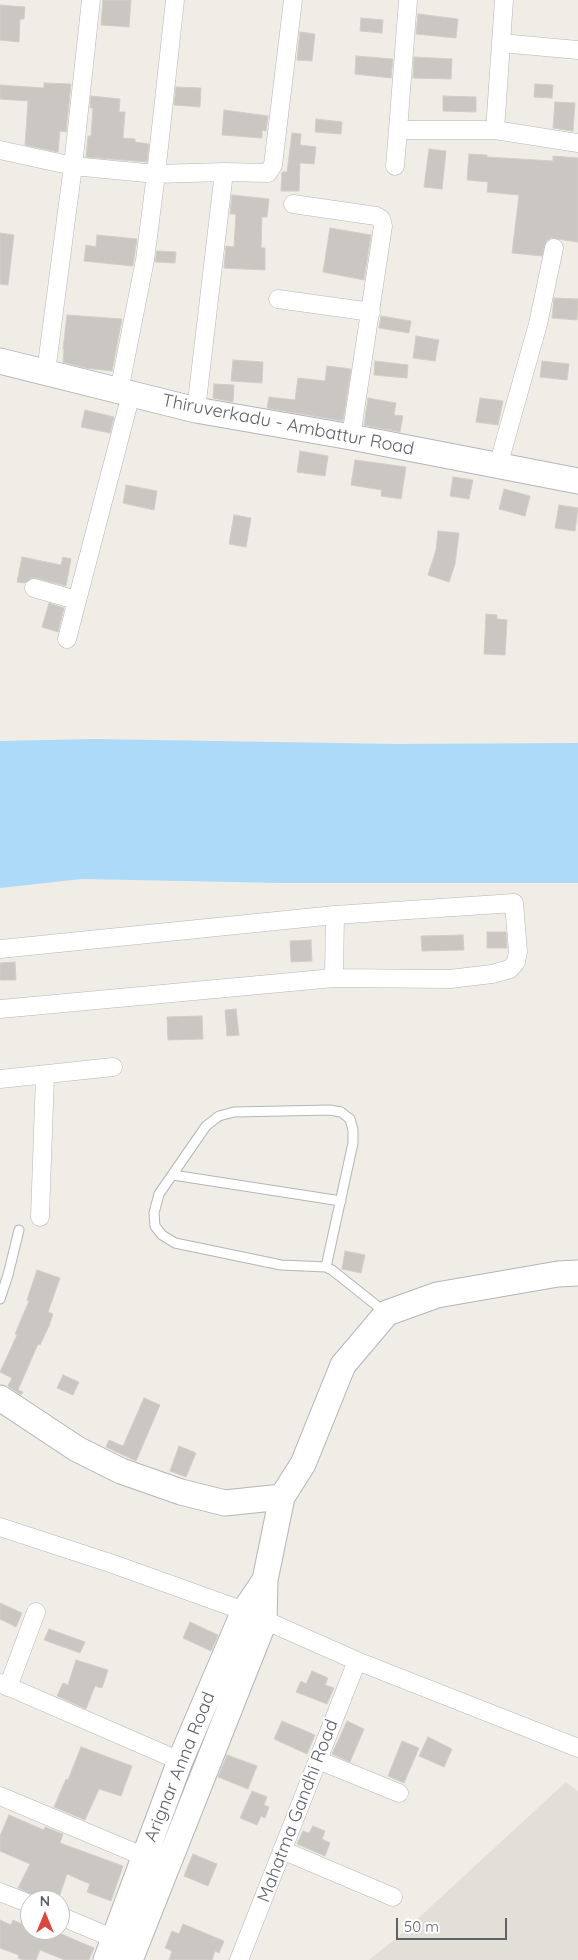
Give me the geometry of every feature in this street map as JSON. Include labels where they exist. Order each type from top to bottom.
[{"type":"street","points":[[46,372],[73,166],[91,0]]},
{"type":"street","points":[[67,639],[125,392],[156,174],[174,0]]},
{"type":"street","points":[[0,150],[73,166],[156,174],[268,173],[273,165],[293,0]]},
{"type":"street","points":[[395,166],[408,0]]},
{"type":"street","points":[[494,130],[504,0]]},
{"type":"street","points":[[501,43],[578,50]]},
{"type":"street","points":[[398,130],[494,130],[578,143]]},
{"type":"street","points":[[196,410],[224,172]]},
{"type":"street","points":[[293,204],[376,216],[381,219],[383,226],[352,437]]},
{"type":"street","points":[[498,466],[538,324],[554,248]]},
{"type":"street","points":[[278,299],[371,312]]},
{"type":"street","name":"Thiruverkadu - Ambattur Road","points":[[0,361],[196,410],[352,437],[578,481]]},
{"type":"street","points":[[34,588],[76,600]]},
{"type":"street","points":[[0,949],[335,915],[514,903],[518,952],[516,962],[510,969],[492,974],[450,979],[334,978],[0,1009]]},
{"type":"street","points":[[334,978],[335,915]]},
{"type":"street","points":[[0,1079],[113,1067]]},
{"type":"street","points":[[40,1216],[45,1074]]},
{"type":"street","points":[[0,1398],[77,1449],[121,1471],[181,1492],[225,1503],[282,1497],[303,1464],[344,1366],[386,1313],[437,1295],[558,1274],[578,1273]]},
{"type":"street","name":"Arignar Anna Road","points":[[130,1960],[254,1617],[266,1580],[282,1497]]},
{"type":"street","points":[[0,1528],[113,1564],[254,1617],[357,1661],[578,1748]]},
{"type":"street","points":[[36,1612],[4,1685],[180,1761]]},
{"type":"street","name":"Arignar Anna Road","points":[[110,1950],[180,1761],[254,1617]]},
{"type":"street","name":"Mahatma Gandhi Road","points":[[239,1960],[357,1661]]},
{"type":"street","points":[[318,1760],[399,1793]]},
{"type":"street","points":[[0,1796],[145,1857]]},
{"type":"street","points":[[282,1850],[393,1896]]},
{"type":"street","points":[[0,1892],[20,1900]]},
{"type":"street","points":[[70,1923],[110,1950]]},
{"type":"lane","points":[[326,1267],[353,1143],[353,1130],[350,1120],[341,1112],[330,1110],[234,1112],[220,1116],[206,1126],[159,1194],[154,1213],[155,1226],[162,1235],[175,1243],[281,1265],[326,1267],[386,1313]]},
{"type":"lane","points":[[172,1175],[340,1201]]},
{"type":"lane","points":[[0,1298],[20,1230]]},
{"type":"shaded area","points":[[566,1782],[578,1791],[578,1960],[369,1960],[399,1936]]},
{"type":"water","points":[[94,739],[396,744],[578,743],[578,883],[282,883],[82,879],[0,888],[0,741]]},
{"type":"building","points":[[103,0],[131,0],[129,27],[101,25]]},
{"type":"building","points":[[0,5],[25,7],[24,19],[20,19],[19,42],[0,40]]},
{"type":"building","points":[[418,14],[458,19],[456,38],[416,34]]},
{"type":"building","points":[[361,18],[383,20],[382,33],[360,31]]},
{"type":"building","points":[[300,32],[315,34],[312,61],[297,60]]},
{"type":"building","points":[[356,56],[393,59],[391,78],[355,74]]},
{"type":"building","points":[[414,57],[452,59],[451,79],[413,78]]},
{"type":"building","points":[[44,83],[71,84],[66,132],[60,131],[58,152],[25,145],[28,101],[0,99],[0,85],[44,88]]},
{"type":"building","points":[[535,84],[553,85],[552,98],[534,97]]},
{"type":"building","points":[[176,87],[201,88],[200,107],[174,105]]},
{"type":"building","points":[[91,96],[120,99],[119,112],[125,112],[123,138],[135,139],[135,142],[149,144],[147,162],[86,157],[88,136],[91,136],[93,108],[90,108]]},
{"type":"building","points":[[443,96],[476,97],[476,112],[443,111]]},
{"type":"building","points":[[555,102],[575,103],[573,131],[553,128]]},
{"type":"building","points":[[224,110],[268,116],[266,131],[262,130],[262,138],[222,135]]},
{"type":"building","points":[[316,119],[342,122],[341,134],[315,132]]},
{"type":"building","points":[[292,133],[301,134],[300,145],[316,147],[314,164],[300,163],[299,191],[281,191],[282,172],[287,172]]},
{"type":"building","points":[[429,149],[446,151],[442,189],[424,187]]},
{"type":"building","points":[[469,154],[553,161],[553,156],[578,158],[578,242],[551,238],[546,241],[542,256],[512,253],[519,195],[487,192],[488,182],[467,180]]},
{"type":"building","points":[[232,195],[269,199],[267,217],[262,217],[261,248],[265,248],[265,270],[224,268],[226,246],[234,247],[236,214],[230,214]]},
{"type":"building","points":[[330,228],[371,235],[364,280],[323,272]]},
{"type":"building","points":[[0,233],[14,235],[8,285],[0,284]]},
{"type":"building","points":[[97,235],[137,239],[133,266],[84,261],[86,245],[96,247]]},
{"type":"building","points":[[157,251],[176,252],[175,263],[155,262]]},
{"type":"building","points":[[554,298],[578,299],[577,320],[552,318]]},
{"type":"building","points":[[67,315],[122,319],[112,371],[86,368],[63,362]]},
{"type":"building","points":[[381,316],[411,321],[409,333],[379,328]]},
{"type":"building","points":[[416,336],[439,340],[435,361],[413,358]]},
{"type":"building","points":[[233,360],[263,362],[262,383],[231,381]]},
{"type":"building","points":[[375,361],[408,365],[407,378],[374,375]]},
{"type":"building","points":[[542,361],[569,364],[567,380],[540,377]]},
{"type":"building","points":[[327,366],[351,369],[343,421],[267,408],[269,397],[295,400],[298,378],[325,381]]},
{"type":"building","points":[[214,384],[234,385],[233,402],[213,398]]},
{"type":"building","points":[[368,398],[396,403],[394,415],[403,416],[400,432],[364,425]]},
{"type":"building","points":[[480,398],[503,401],[498,425],[476,422]]},
{"type":"building","points":[[85,410],[114,417],[110,433],[81,427]]},
{"type":"building","points":[[300,451],[328,456],[325,476],[297,472]]},
{"type":"building","points":[[355,460],[406,467],[401,499],[381,496],[382,490],[351,485]]},
{"type":"building","points":[[453,477],[473,480],[469,499],[450,496]]},
{"type":"building","points":[[126,485],[157,491],[154,510],[123,503]]},
{"type":"building","points":[[504,489],[530,496],[525,516],[499,509]]},
{"type":"building","points":[[559,505],[578,508],[575,531],[555,528]]},
{"type":"building","points":[[234,515],[251,518],[246,547],[229,544]]},
{"type":"building","points":[[438,531],[459,533],[455,564],[449,582],[428,575],[436,550]]},
{"type":"building","points":[[22,557],[61,565],[63,557],[71,559],[66,586],[36,578],[31,578],[25,583],[17,582]]},
{"type":"building","points":[[49,603],[64,608],[58,632],[42,627]]},
{"type":"building","points":[[486,614],[497,615],[497,619],[507,620],[505,655],[484,654]]},
{"type":"building","points":[[487,932],[506,932],[507,948],[487,948]]},
{"type":"building","points":[[463,935],[464,950],[422,951],[421,936]]},
{"type":"building","points":[[311,940],[312,961],[291,962],[290,941]]},
{"type":"building","points":[[15,962],[16,980],[0,980],[0,963]]},
{"type":"building","points":[[236,1009],[239,1035],[227,1036],[225,1010]]},
{"type":"building","points":[[202,1016],[203,1039],[168,1040],[167,1017]]},
{"type":"building","points":[[345,1251],[365,1255],[361,1273],[342,1269]]},
{"type":"building","points":[[37,1270],[60,1278],[48,1312],[53,1314],[49,1326],[40,1345],[38,1344],[18,1390],[23,1392],[21,1395],[8,1386],[12,1378],[0,1372],[17,1335],[15,1334],[29,1301],[27,1300]]},
{"type":"building","points":[[63,1375],[79,1382],[73,1395],[57,1388]]},
{"type":"building","points":[[144,1398],[160,1405],[136,1461],[106,1447],[109,1440],[123,1446]]},
{"type":"building","points":[[179,1446],[196,1453],[186,1477],[170,1471]]},
{"type":"building","points":[[0,1603],[22,1613],[16,1627],[0,1619]]},
{"type":"building","points":[[190,1622],[218,1635],[211,1651],[183,1638]]},
{"type":"building","points":[[49,1629],[85,1642],[80,1653],[44,1640]]},
{"type":"building","points":[[76,1660],[108,1670],[102,1688],[95,1686],[86,1709],[57,1696],[63,1683],[68,1685]]},
{"type":"building","points":[[312,1671],[328,1678],[325,1685],[334,1688],[327,1704],[296,1692],[301,1681],[306,1684]]},
{"type":"building","points":[[282,1721],[315,1735],[307,1754],[274,1739]]},
{"type":"building","points":[[347,1721],[364,1729],[350,1762],[332,1754]]},
{"type":"building","points":[[428,1737],[452,1749],[444,1767],[419,1756]]},
{"type":"building","points":[[402,1741],[419,1748],[404,1783],[388,1776]]},
{"type":"building","points":[[81,1747],[132,1766],[121,1796],[99,1789],[85,1820],[54,1807],[66,1779],[68,1780]]},
{"type":"building","points":[[227,1755],[257,1766],[248,1789],[218,1777]]},
{"type":"building","points":[[252,1791],[267,1797],[264,1805],[269,1807],[265,1818],[261,1816],[257,1825],[240,1818]]},
{"type":"building","points":[[9,1815],[44,1830],[45,1827],[63,1834],[60,1843],[123,1866],[111,1901],[87,1892],[90,1884],[67,1874],[61,1890],[22,1890],[18,1888],[30,1864],[0,1851],[0,1836]]},
{"type":"building","points":[[313,1826],[325,1831],[322,1839],[330,1843],[325,1856],[297,1844],[303,1831],[309,1833]]},
{"type":"building","points":[[193,1854],[217,1864],[208,1886],[184,1876]]},
{"type":"building","points":[[0,1920],[11,1925],[13,1920],[20,1923],[20,1940],[70,1940],[70,1938],[94,1948],[89,1960],[65,1960],[40,1950],[36,1960],[24,1960],[18,1958],[19,1955],[0,1948]]},
{"type":"building","points":[[183,1924],[224,1941],[219,1953],[215,1951],[212,1960],[169,1960],[172,1951],[165,1948],[172,1931],[179,1934]]}]
